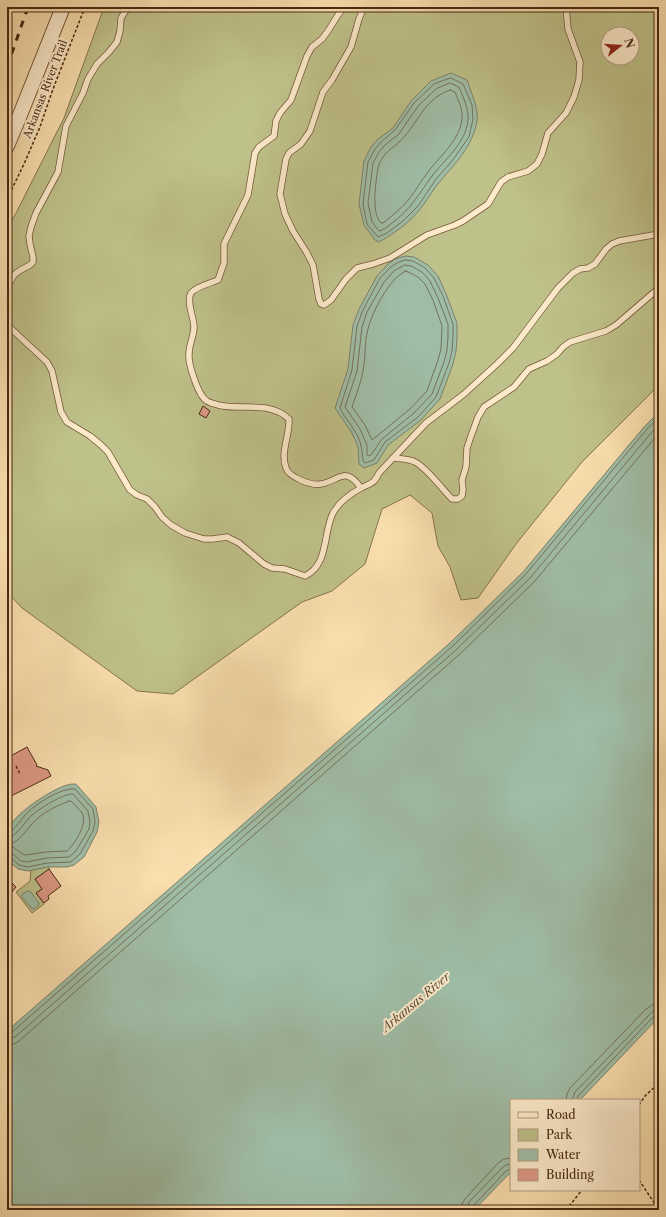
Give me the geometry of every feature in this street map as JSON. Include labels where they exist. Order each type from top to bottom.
[{"type":"street","points":[[7,146],[63,7]]},
{"type":"lane","points":[[7,287],[14,275],[30,265],[32,262],[33,257],[30,244],[30,231],[36,213],[58,172],[66,126],[97,64],[117,42],[121,18],[128,7]]},
{"type":"lane","points":[[344,7],[322,39],[312,48],[307,56],[291,100],[280,113],[276,121],[274,136],[259,147],[255,153],[248,195],[224,244],[224,263],[218,280],[196,288],[191,294],[189,300],[194,326],[188,354],[199,392],[207,402],[226,407],[269,408],[284,414],[289,419],[284,461],[286,469],[293,477],[319,485],[338,477],[345,476],[352,479],[361,488]]},
{"type":"lane","points":[[364,7],[351,47],[332,80],[323,92],[310,131],[301,144],[289,153],[286,159],[280,194],[285,214],[293,231],[307,253],[312,266],[319,299],[321,304],[324,305],[331,300],[346,279],[357,268],[390,258],[427,235],[463,221],[488,204],[501,182],[508,177],[528,171],[537,164],[542,154],[548,133],[566,113],[574,98],[579,80],[580,62],[568,29],[566,7]]},
{"type":"lane","points":[[7,325],[47,362],[52,371],[61,412],[67,422],[90,436],[108,452],[130,490],[147,499],[170,525],[185,533],[204,539],[227,537],[238,543],[264,564],[272,568],[285,569],[305,576],[310,574],[319,562],[324,550],[333,513],[340,502],[376,480],[379,473],[426,423],[464,394],[497,364],[512,348],[558,288],[573,273],[595,264],[606,250],[618,241],[659,234]]},
{"type":"lane","points":[[393,458],[409,460],[417,463],[452,499],[458,499],[462,496],[462,480],[466,467],[467,448],[478,417],[484,407],[514,387],[529,370],[547,361],[570,342],[606,331],[659,288]]},
{"type":"path","name":"Arkansas River Trail","points":[[7,199],[40,126],[85,7]]},
{"type":"path","points":[[16,766],[20,774]]},
{"type":"path","points":[[8,770],[10,774]]},
{"type":"path","points":[[640,1104],[645,1096],[659,1083]]},
{"type":"path","points":[[640,1182],[655,1204],[654,1210]]},
{"type":"path","points":[[566,1210],[581,1191]]},
{"type":"green space","points":[[104,7],[659,7],[659,385],[582,462],[516,544],[478,598],[461,600],[450,567],[438,546],[432,513],[410,495],[382,509],[365,564],[332,591],[302,602],[173,694],[137,691],[22,608],[7,592],[7,228],[64,118]]},
{"type":"green space","points":[[48,867],[50,869],[35,879],[42,889],[36,893],[44,904],[32,913],[16,892],[30,881],[31,870]]},
{"type":"water","points":[[451,73],[467,80],[474,100],[477,111],[477,121],[472,138],[463,153],[438,183],[417,213],[402,227],[379,242],[375,240],[364,225],[359,204],[364,161],[371,147],[378,139],[393,128],[411,101],[431,81]]},
{"type":"water","points":[[405,256],[414,257],[428,265],[438,276],[457,323],[456,351],[453,364],[440,399],[421,420],[388,445],[377,463],[364,468],[359,464],[358,447],[352,433],[335,408],[348,369],[353,325],[359,309],[377,276],[395,259]]},
{"type":"water","name":"Arkansas River","points":[[659,412],[659,1017],[581,1099],[510,1099],[510,1173],[474,1210],[7,1210],[7,1031],[451,642],[523,572],[644,427]]},
{"type":"water","points":[[76,784],[96,807],[99,822],[97,832],[84,857],[74,865],[67,867],[48,867],[28,871],[18,869],[7,860],[6,835],[10,826],[23,811],[42,797],[60,788]]},
{"type":"water","points":[[30,891],[39,903],[39,905],[34,909],[32,909],[22,897],[22,894]]},
{"type":"building","points":[[203,406],[210,411],[206,418],[199,414]]},
{"type":"building","points":[[27,747],[37,765],[36,766],[48,770],[51,776],[7,798],[7,758]]},
{"type":"building","points":[[49,869],[61,886],[48,896],[49,899],[44,903],[36,893],[42,889],[35,879]]},
{"type":"building","points":[[7,878],[16,887],[7,898]]},
{"type":"railway","points":[[7,67],[28,7]]}]
